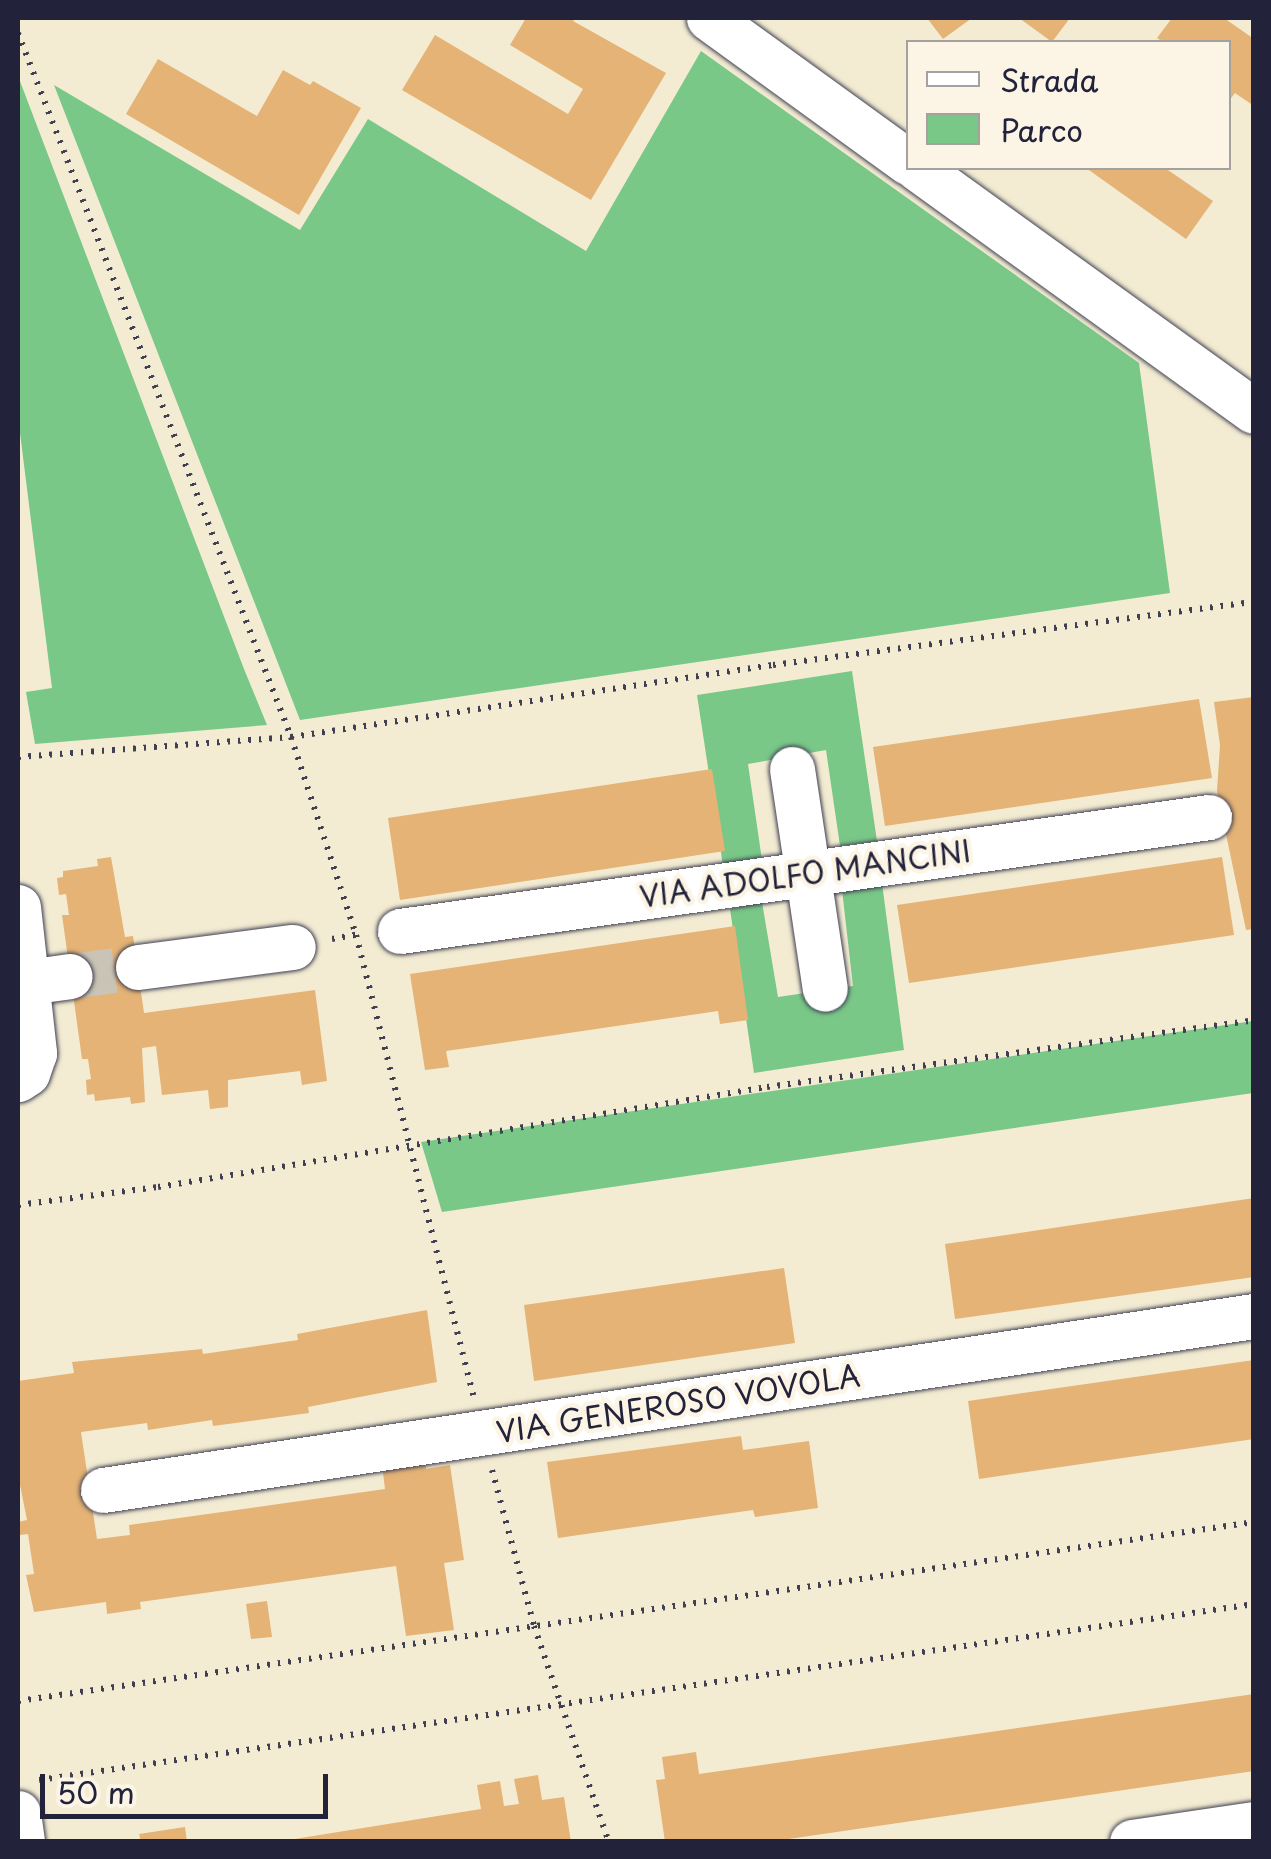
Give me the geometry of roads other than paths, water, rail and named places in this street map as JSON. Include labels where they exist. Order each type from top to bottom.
[{"type":"street","points":[[710,18],[906,161]]},
{"type":"street","points":[[920,170],[1254,411]]},
{"type":"street","points":[[792,769],[826,989]]},
{"type":"street","name":"VIA ADOLFO MANCINI","points":[[400,931],[1209,817]]},
{"type":"street","points":[[18,919],[49,979],[34,1054],[27,1073],[18,1079]]},
{"type":"street","points":[[138,967],[293,947]]},
{"type":"street","name":"VIA GENEROSO VOVOLA","points":[[103,1490],[1254,1316]]},
{"type":"street","points":[[22,1842],[27,1797]]},
{"type":"street","points":[[1132,1842],[1254,1824]]},
{"type":"tunnel","points":[[70,976],[138,967]]}]
